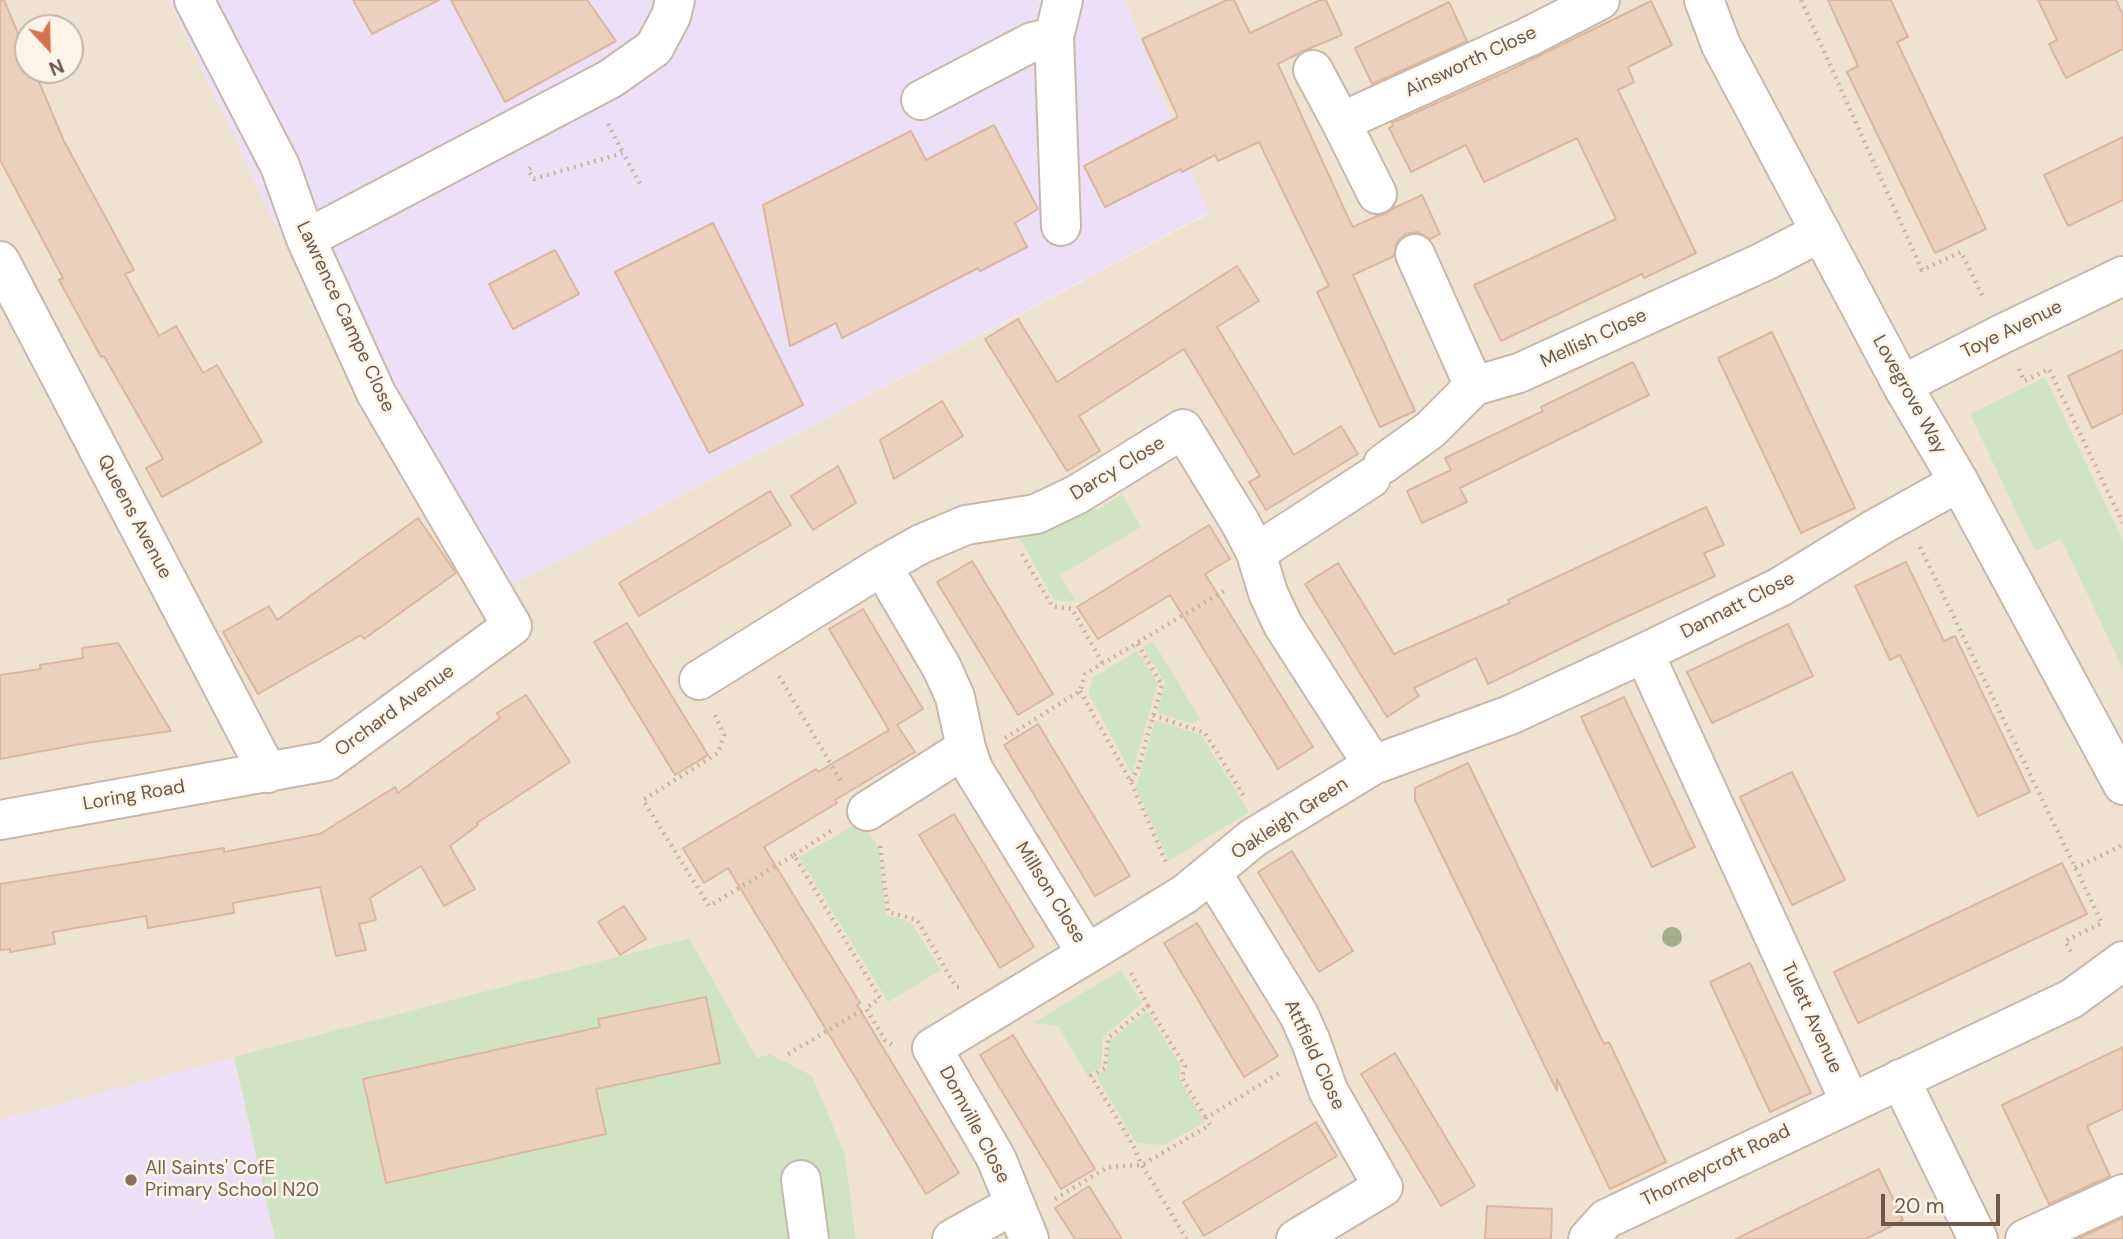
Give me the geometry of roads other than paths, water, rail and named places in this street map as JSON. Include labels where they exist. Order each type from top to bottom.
[{"type":"street","name":"Lawrence Campe Close","points":[[194,0],[280,166],[306,239],[376,393],[512,626]]},
{"type":"street","points":[[306,239],[610,79],[654,48],[671,16],[675,0]]},
{"type":"street","points":[[1061,226],[1054,37],[1063,0]]},
{"type":"street","name":"Ainsworth Close","points":[[1341,122],[1528,37],[1600,0]]},
{"type":"street","name":"Lovegrove Way","points":[[1704,0],[1721,45],[1902,386],[1959,482],[2123,785]]},
{"type":"street","points":[[921,100],[1032,42],[1054,37]]},
{"type":"street","points":[[1313,70],[1377,194]]},
{"type":"street","name":"Mellish Close","points":[[1258,561],[1430,430],[1474,386],[1519,373],[1763,262],[1821,232]]},
{"type":"street","points":[[1415,254],[1474,386]]},
{"type":"street","name":"Queens Avenue","points":[[0,261],[268,773]]},
{"type":"street","name":"Toye Avenue","points":[[1902,386],[2123,276]]},
{"type":"street","name":"Darcy Close","points":[[882,566],[921,544],[966,525],[1019,517],[1076,495],[1183,429],[1241,524],[1283,625],[1373,765]]},
{"type":"street","name":"Dannatt Close","points":[[1510,715],[1780,587],[1878,527],[1959,482]]},
{"type":"street","points":[[706,696],[882,566]]},
{"type":"street","name":"Millson Close","points":[[882,566],[942,668],[955,696],[973,769],[1099,946],[914,1047]]},
{"type":"street","name":"Orchard Avenue","points":[[268,773],[327,761],[512,626]]},
{"type":"street","name":"Tulett Avenue","points":[[1644,653],[1850,1102]]},
{"type":"street","name":"Oakleigh Green","points":[[1099,946],[1185,894],[1254,838],[1373,765],[1510,715]]},
{"type":"street","points":[[850,809],[968,755]]},
{"type":"street","name":"Loring Road","points":[[0,820],[268,773]]},
{"type":"street","name":"Attfield Close","points":[[1212,873],[1299,1015],[1328,1090],[1383,1187],[1296,1239]]},
{"type":"street","points":[[1850,1102],[2071,999],[2123,961]]},
{"type":"street","name":"Domville Close","points":[[914,1047],[996,1158],[1022,1221],[951,1239]]},
{"type":"street","points":[[1900,1079],[1978,1239]]},
{"type":"street","name":"Thorneycroft Road","points":[[1588,1239],[1606,1219],[1850,1102]]},
{"type":"street","points":[[801,1180],[809,1239]]},
{"type":"street","points":[[2025,1239],[2123,1194]]},
{"type":"place","name":"All Saints' CofE Primary School N20","points":[[131,1180]]}]
